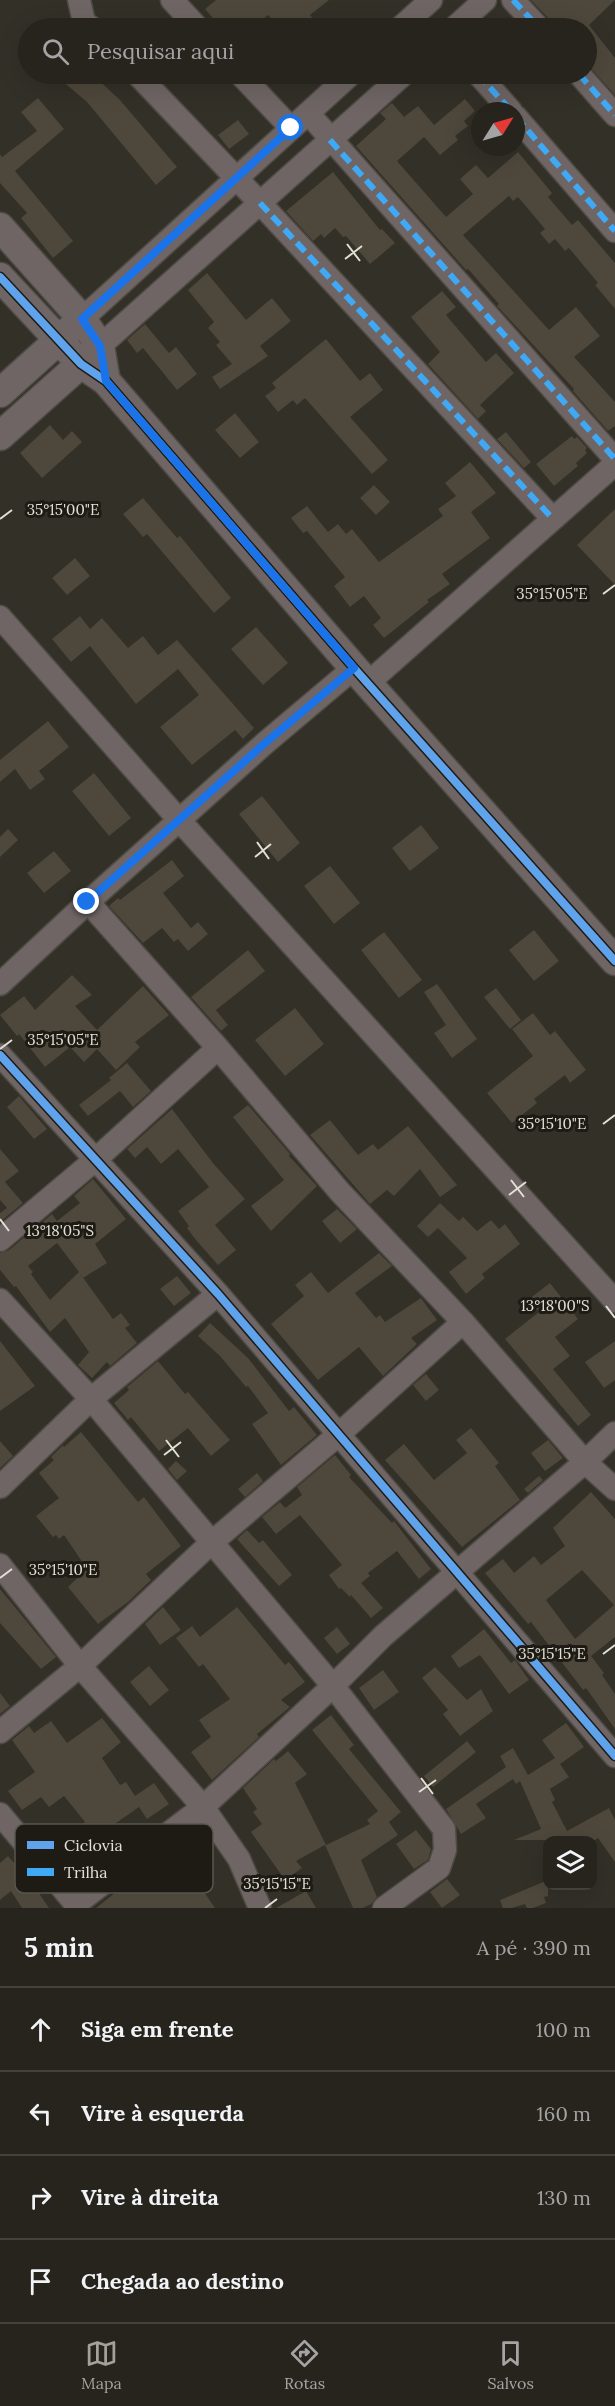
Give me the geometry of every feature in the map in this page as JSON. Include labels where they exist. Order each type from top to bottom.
[{"type":"street","points":[[79,0],[83,18]]},
{"type":"street","points":[[172,0],[189,18]]},
{"type":"street","points":[[465,18],[485,0]]},
{"type":"street","points":[[513,0],[530,18]]},
{"type":"street","points":[[410,18],[425,2],[434,18]]},
{"type":"street","points":[[147,84],[553,519]]},
{"type":"street","points":[[249,84],[291,128]]},
{"type":"street","points":[[0,393],[340,84]]},
{"type":"street","points":[[0,436],[393,84]]},
{"type":"street","points":[[487,84],[503,102]]},
{"type":"street","points":[[588,84],[615,115]]},
{"type":"street","points":[[308,113],[615,459]]},
{"type":"street","points":[[525,127],[615,231]]},
{"type":"street","points":[[0,227],[82,319],[90,355],[106,381],[361,676],[611,949]]},
{"type":"street","points":[[0,277],[58,341],[90,355]]},
{"type":"street","points":[[1,979],[264,744],[361,676],[553,519],[615,464]]},
{"type":"street","points":[[0,617],[180,820],[615,1301]]},
{"type":"street","points":[[87,902],[218,1048],[340,1192],[463,1322],[585,1462],[615,1489]]},
{"type":"street","points":[[0,1240],[95,1160],[218,1048]]},
{"type":"street","points":[[0,1055],[218,1294],[615,1756]]},
{"type":"street","points":[[0,1487],[91,1399],[218,1294]]},
{"type":"street","points":[[0,1300],[91,1399],[333,1686],[444,1829],[445,1850],[439,1868],[384,1908]]},
{"type":"street","points":[[0,1732],[80,1666],[211,1543],[338,1435],[463,1322]]},
{"type":"street","points":[[181,1824],[203,1807],[333,1686],[383,1636],[585,1462],[615,1433]]},
{"type":"street","points":[[0,1565],[80,1666],[203,1807],[238,1859],[261,1908]]},
{"type":"street","points":[[0,1814],[15,1832]]},
{"type":"street","points":[[66,1893],[77,1906],[94,1893]]},
{"type":"building","points":[[216,0],[329,0],[310,15],[313,18],[271,18],[268,15],[264,18],[213,18],[205,9]]},
{"type":"building","points":[[531,0],[615,0],[596,18],[548,18]]},
{"type":"building","points":[[597,35],[615,58],[615,95],[597,75]]},
{"type":"building","points":[[66,84],[103,84],[120,100],[177,167],[156,185],[87,102]]},
{"type":"building","points":[[38,98],[64,129],[15,171],[73,241],[53,258],[21,218],[27,213],[0,183],[0,154],[2,157],[37,131],[21,112]]},
{"type":"building","points":[[465,99],[471,106],[471,115],[464,121],[468,126],[455,136],[458,140],[440,155],[424,137],[397,161],[446,217],[473,194],[460,179],[476,165],[488,178],[513,156],[521,156],[552,193],[548,197],[572,225],[578,220],[615,263],[615,309],[595,285],[598,283],[569,248],[565,251],[555,239],[549,244],[540,233],[545,229],[518,197],[513,201],[509,196],[463,235],[549,330],[576,307],[600,336],[574,357],[615,402],[615,426],[608,431],[573,391],[574,389],[497,306],[499,304],[356,146],[386,119],[380,113],[392,103],[404,117],[418,106],[434,125]]},
{"type":"building","points":[[238,120],[249,134],[229,149],[218,135]]},
{"type":"building","points":[[333,172],[380,230],[382,229],[395,243],[370,264],[346,236],[343,237],[335,228],[324,238],[321,234],[313,241],[286,211]]},
{"type":"building","points":[[207,273],[246,320],[272,298],[291,321],[260,346],[268,356],[220,389],[212,377],[232,364],[216,345],[220,342],[208,328],[214,322],[188,290]]},
{"type":"building","points":[[442,291],[456,307],[446,315],[486,362],[496,353],[514,373],[480,405],[486,411],[478,419],[428,364],[440,352],[411,317]]},
{"type":"building","points":[[145,324],[169,353],[176,347],[197,374],[177,390],[143,348],[137,353],[127,340]]},
{"type":"building","points":[[326,339],[360,381],[370,373],[383,390],[350,417],[388,460],[372,474],[305,398],[297,405],[293,400],[278,412],[265,396],[276,388],[272,383]]},
{"type":"building","points":[[235,413],[259,442],[240,458],[215,430]]},
{"type":"building","points":[[50,425],[63,440],[72,431],[82,442],[42,478],[20,453]]},
{"type":"building","points":[[506,432],[531,462],[524,468],[497,439]]},
{"type":"building","points":[[572,436],[574,439],[577,437],[587,448],[585,450],[587,453],[576,463],[578,466],[554,486],[536,464]]},
{"type":"building","points":[[470,462],[496,493],[471,512],[490,538],[442,574],[450,584],[427,600],[429,602],[384,638],[373,625],[381,618],[364,596],[350,607],[334,586],[345,577],[307,531],[303,533],[291,518],[307,506],[328,532],[338,524],[346,534],[352,529],[379,562],[443,516],[438,509],[456,496],[445,483]]},
{"type":"building","points":[[374,485],[390,502],[376,515],[360,498]]},
{"type":"building","points":[[143,498],[177,538],[180,536],[231,598],[214,613],[147,534],[143,537],[123,514]]},
{"type":"building","points":[[615,509],[615,585],[577,545]]},
{"type":"building","points":[[75,558],[90,576],[67,595],[52,578]]},
{"type":"building","points":[[80,616],[90,629],[102,618],[128,648],[143,636],[158,655],[177,640],[254,728],[243,739],[235,730],[192,765],[160,727],[199,695],[178,669],[136,704],[90,646],[71,662],[52,639]]},
{"type":"building","points":[[256,627],[288,663],[263,685],[231,649]]},
{"type":"building","points":[[48,721],[69,747],[39,771],[45,779],[30,790],[15,769],[0,782],[0,760]]},
{"type":"building","points":[[94,773],[131,818],[109,836],[72,791]]},
{"type":"building","points":[[262,796],[300,843],[278,862],[239,814]]},
{"type":"building","points":[[421,825],[439,848],[410,871],[392,848]]},
{"type":"building","points":[[8,829],[18,840],[0,857],[0,837]]},
{"type":"building","points":[[54,851],[71,871],[44,893],[27,873]]},
{"type":"building","points":[[172,860],[184,876],[163,893],[191,928],[198,922],[208,934],[188,951],[178,939],[174,942],[162,928],[143,943],[109,906]]},
{"type":"building","points":[[330,866],[360,903],[334,924],[304,886]]},
{"type":"building","points":[[534,930],[559,961],[534,981],[509,950]]},
{"type":"building","points":[[384,932],[422,980],[399,998],[361,950]]},
{"type":"building","points":[[248,950],[265,971],[216,1010],[228,1025],[221,1031],[191,997]]},
{"type":"building","points":[[72,975],[92,995],[75,1006],[97,1030],[143,986],[169,1015],[135,1042],[140,1047],[116,1070],[97,1049],[84,1062],[70,1047],[45,1067],[19,1034],[17,1036],[0,1015],[24,996],[35,1010]]},
{"type":"building","points":[[437,984],[477,1039],[452,1058],[434,1033],[446,1025],[424,992]]},
{"type":"building","points":[[496,988],[521,1020],[510,1029],[484,997]]},
{"type":"building","points":[[295,1008],[324,1044],[285,1076],[255,1040]]},
{"type":"building","points":[[533,1013],[550,1035],[555,1031],[586,1070],[570,1083],[565,1075],[534,1099],[537,1103],[512,1123],[487,1093],[533,1056],[512,1029]]},
{"type":"building","points":[[127,1063],[151,1091],[133,1107],[120,1091],[88,1116],[79,1105],[111,1080],[109,1078]]},
{"type":"building","points":[[19,1096],[47,1129],[34,1139],[7,1107]]},
{"type":"building","points":[[248,1105],[290,1154],[289,1156],[317,1186],[271,1231],[251,1206],[284,1180],[233,1117]]},
{"type":"building","points":[[172,1109],[213,1163],[245,1199],[215,1225],[236,1250],[218,1265],[187,1228],[189,1226],[178,1211],[209,1187],[178,1149],[161,1164],[147,1147],[135,1158],[127,1149]]},
{"type":"building","points":[[330,1120],[358,1155],[373,1144],[378,1150],[408,1126],[457,1185],[440,1197],[420,1169],[394,1196],[387,1190],[370,1204],[310,1135]]},
{"type":"building","points":[[0,1149],[19,1171],[5,1182],[23,1203],[0,1222],[0,1213],[7,1208],[0,1200]]},
{"type":"building","points":[[93,1179],[126,1219],[95,1244],[107,1263],[83,1278],[113,1319],[121,1313],[130,1325],[125,1328],[137,1343],[110,1366],[107,1362],[92,1378],[78,1365],[89,1352],[65,1318],[50,1332],[16,1286],[14,1287],[0,1270],[0,1253],[9,1250],[52,1214],[57,1221],[80,1203],[74,1196]],"holes":[[[57,1243],[79,1272],[50,1300],[31,1274],[33,1272],[28,1266]]]},
{"type":"building","points":[[440,1203],[459,1221],[463,1217],[477,1231],[491,1220],[499,1229],[505,1224],[520,1244],[482,1274],[485,1278],[466,1294],[449,1272],[467,1258],[438,1228],[428,1237],[417,1226]]},
{"type":"building","points":[[337,1209],[357,1229],[340,1243],[322,1221]]},
{"type":"building","points":[[379,1253],[392,1266],[355,1293],[376,1318],[380,1315],[385,1322],[421,1298],[437,1320],[411,1338],[417,1344],[383,1376],[359,1347],[318,1380],[271,1324],[304,1296],[295,1285],[311,1272],[328,1293]]},
{"type":"building","points":[[177,1276],[191,1293],[174,1306],[160,1289]]},
{"type":"building","points":[[550,1283],[578,1319],[555,1337],[570,1356],[553,1369],[591,1415],[578,1426],[505,1339],[539,1312],[529,1299]]},
{"type":"building","points":[[210,1323],[248,1358],[289,1411],[294,1407],[317,1435],[281,1465],[252,1424],[268,1413],[248,1386],[246,1387],[220,1356],[198,1336]]},
{"type":"building","points":[[0,1341],[35,1386],[0,1411]]},
{"type":"building","points":[[615,1341],[615,1380],[604,1388],[585,1362]]},
{"type":"building","points":[[158,1361],[185,1394],[188,1392],[230,1440],[211,1456],[188,1428],[159,1451],[131,1417],[128,1420],[114,1403],[129,1390],[127,1387]]},
{"type":"building","points":[[426,1374],[439,1390],[426,1401],[413,1385]]},
{"type":"building","points":[[471,1428],[499,1463],[495,1466],[520,1500],[462,1547],[385,1460],[404,1444],[434,1480],[467,1453],[456,1440]]},
{"type":"building","points":[[81,1432],[138,1502],[144,1497],[181,1546],[146,1574],[151,1580],[128,1602],[98,1624],[68,1587],[87,1569],[64,1535],[59,1539],[56,1535],[53,1537],[36,1516],[59,1498],[39,1473],[54,1460],[51,1457],[63,1445],[64,1447]]},
{"type":"building","points":[[548,1440],[563,1458],[545,1471],[531,1453]]},
{"type":"building","points":[[0,1441],[13,1456],[0,1468]]},
{"type":"building","points":[[335,1455],[351,1475],[349,1477],[392,1523],[394,1521],[431,1569],[419,1579],[397,1551],[368,1573],[370,1576],[361,1583],[383,1608],[371,1618],[351,1595],[350,1597],[341,1588],[339,1589],[329,1575],[342,1565],[300,1515],[276,1534],[262,1517],[280,1502],[285,1508],[302,1495],[297,1487]]},
{"type":"building","points":[[176,1461],[187,1471],[177,1480],[168,1469]]},
{"type":"building","points":[[257,1473],[263,1481],[245,1497],[238,1489]]},
{"type":"building","points":[[539,1476],[543,1480],[528,1493],[524,1489]]},
{"type":"building","points":[[591,1492],[615,1519],[615,1637],[591,1656],[604,1673],[602,1675],[615,1694],[615,1729],[586,1688],[583,1690],[531,1622],[528,1624],[485,1573],[503,1559],[514,1573],[534,1556],[541,1565],[565,1546],[553,1528]],"holes":[[[582,1570],[614,1605],[575,1639],[546,1600]]]},
{"type":"building","points":[[247,1530],[259,1543],[263,1540],[292,1575],[279,1586],[237,1539]]},
{"type":"building","points":[[0,1589],[56,1657],[41,1669],[0,1623]]},
{"type":"building","points":[[163,1607],[181,1630],[160,1645],[145,1624]]},
{"type":"building","points":[[237,1607],[285,1665],[289,1662],[305,1682],[281,1700],[290,1707],[257,1734],[259,1737],[212,1780],[191,1752],[211,1737],[199,1720],[230,1699],[203,1664],[199,1667],[176,1638],[192,1626],[200,1637]]},
{"type":"building","points":[[337,1627],[350,1644],[337,1654],[324,1638]]},
{"type":"building","points":[[484,1629],[511,1663],[515,1660],[529,1680],[509,1694],[480,1655],[459,1668],[451,1656]]},
{"type":"building","points":[[149,1666],[169,1690],[150,1706],[130,1682]]},
{"type":"building","points":[[435,1667],[467,1700],[481,1689],[493,1711],[460,1736],[443,1714],[448,1710],[422,1678]]},
{"type":"building","points":[[383,1670],[399,1692],[374,1710],[359,1688]]},
{"type":"building","points":[[0,1693],[10,1706],[0,1714]]},
{"type":"building","points":[[331,1715],[354,1745],[349,1749],[401,1812],[389,1822],[398,1835],[361,1860],[377,1897],[363,1908],[353,1908],[325,1845],[296,1861],[302,1868],[285,1880],[251,1832],[262,1824],[253,1812],[257,1809],[243,1788],[274,1759],[276,1761],[288,1751],[307,1774],[295,1783],[326,1845],[370,1824],[367,1820],[378,1811],[312,1730]]},
{"type":"building","points":[[102,1718],[121,1742],[102,1758],[120,1785],[126,1782],[135,1796],[154,1783],[169,1804],[147,1819],[139,1807],[115,1824],[83,1824],[85,1822],[64,1796],[49,1807],[41,1797],[22,1810],[8,1791],[35,1772],[12,1740],[29,1726],[34,1733],[51,1721],[67,1743]]},
{"type":"building","points":[[566,1723],[584,1747],[560,1764],[569,1777],[550,1789],[555,1800],[552,1802],[567,1831],[609,1808],[615,1820],[615,1862],[597,1836],[543,1836],[543,1840],[514,1840],[541,1829],[520,1781],[516,1784],[513,1779],[476,1804],[486,1818],[461,1834],[446,1809],[506,1767],[500,1756],[513,1748],[528,1775],[555,1758],[542,1740]]},
{"type":"building","points":[[467,1741],[476,1752],[433,1787],[424,1776]]},
{"type":"building","points":[[416,1830],[431,1849],[428,1860],[414,1869],[396,1844]]},
{"type":"building","points":[[8,1856],[15,1864],[15,1893],[39,1893],[49,1908],[22,1908],[11,1891],[0,1900],[0,1863]]},
{"type":"building","points":[[447,1879],[460,1895],[442,1908],[430,1892]]},
{"type":"building","points":[[543,1882],[543,1890],[548,1890],[548,1896],[544,1897],[546,1903],[533,1908],[527,1908],[525,1904],[503,1908],[500,1900]]},
{"type":"building","points":[[306,1891],[316,1908],[276,1908]]},
{"type":"building","points":[[115,1893],[205,1893],[215,1908],[96,1908]]},
{"type":"marked path","points":[[513,0],[530,18]]},
{"type":"marked path","points":[[487,84],[503,102]]},
{"type":"marked path","points":[[588,84],[615,115]]},
{"type":"marked path","points":[[525,127],[615,231]]},
{"type":"marked path","points":[[330,140],[615,459]]},
{"type":"marked path","points":[[260,203],[553,519]]},
{"type":"cycle path","points":[[0,277],[81,364],[106,381],[354,668],[615,961]]},
{"type":"cycle path","points":[[0,1055],[218,1294],[615,1756]]},
{"type":"route","points":[[87,902],[264,744],[354,668],[106,381],[100,346],[82,319],[291,128]]}]
